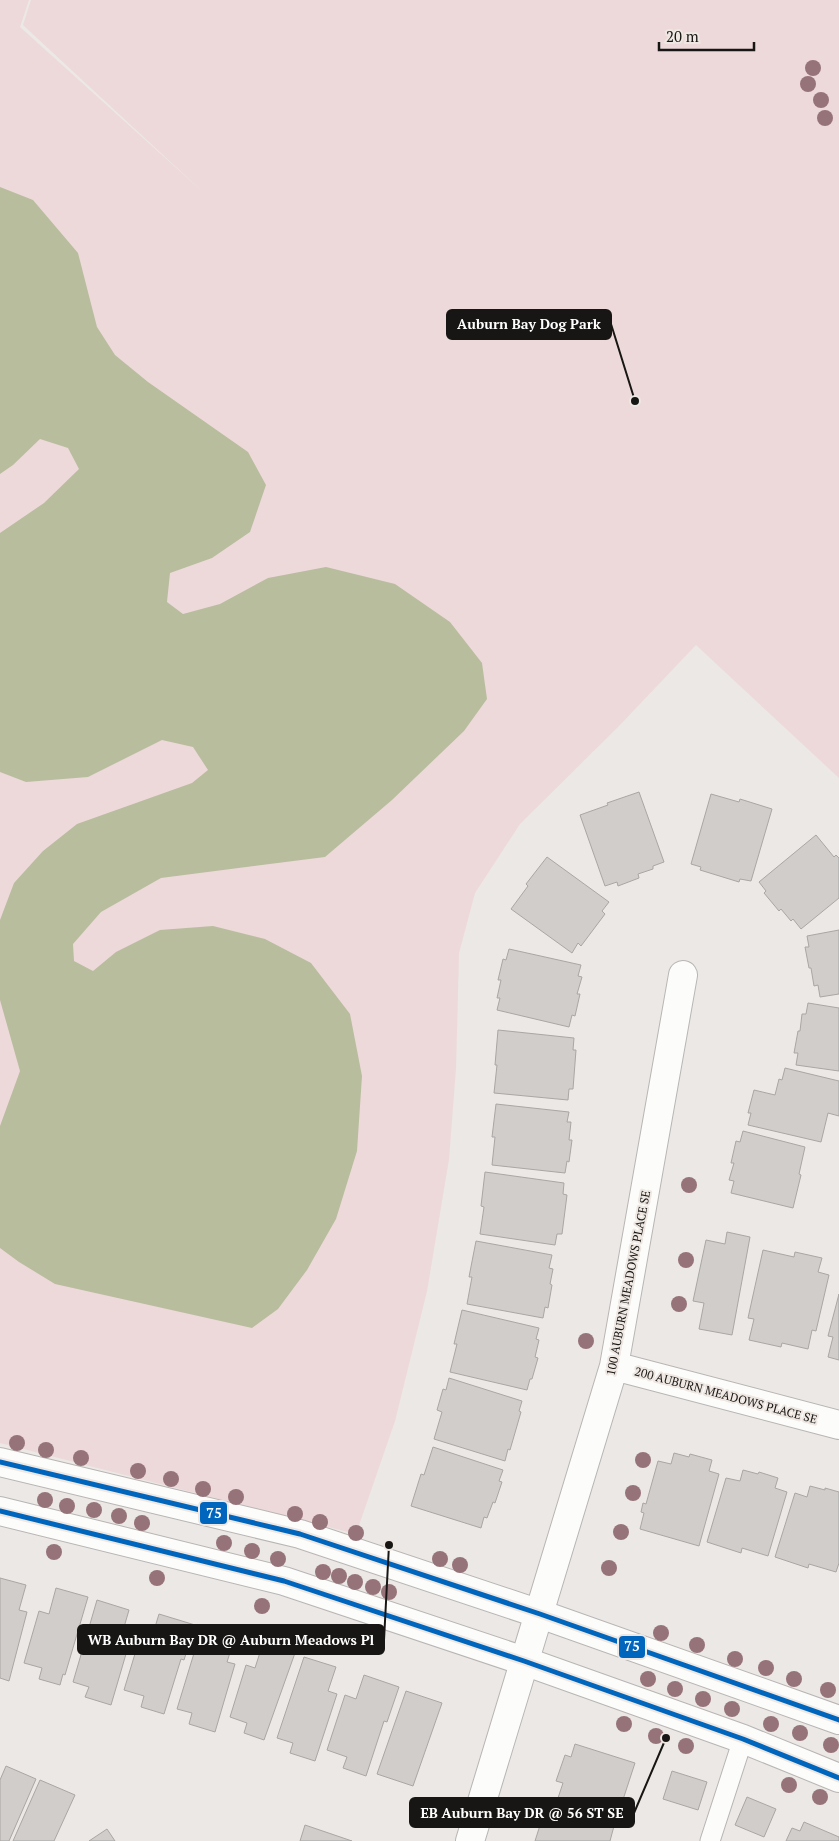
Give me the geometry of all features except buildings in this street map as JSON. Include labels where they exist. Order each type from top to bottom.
[{"type":"street","name":"100 AUBURN MEADOWS PLACE SE","points":[[470,1841],[614,1366],[683,975]]},
{"type":"street","name":"200 AUBURN MEADOWS PLACE SE","points":[[614,1366],[839,1424]]},
{"type":"street","points":[[0,1462],[300,1534],[540,1614],[839,1720]]},
{"type":"street","points":[[0,1511],[284,1581],[524,1661],[743,1739],[839,1778]]},
{"type":"lane","points":[[710,1841],[743,1739]]},
{"type":"shaded area","points":[[0,0],[29,0],[20,27],[204,193],[23,25],[31,0],[839,0],[839,778],[696,645],[618,727],[520,824],[475,893],[459,953],[456,1068],[449,1159],[427,1291],[395,1421],[356,1534],[0,1443]]},
{"type":"shaded area","points":[[0,187],[33,200],[78,253],[97,327],[115,355],[148,382],[248,452],[266,485],[250,532],[212,558],[170,573],[167,602],[183,614],[220,604],[268,578],[326,567],[395,584],[450,622],[482,663],[487,699],[464,731],[392,800],[325,857],[161,878],[101,912],[73,944],[74,961],[93,971],[116,952],[160,930],[213,926],[265,939],[311,963],[350,1014],[362,1076],[357,1151],[336,1219],[307,1270],[278,1309],[252,1328],[55,1284],[0,1248],[0,1126],[20,1071],[0,1000],[0,920],[14,883],[43,851],[77,824],[192,783],[208,770],[193,747],[162,740],[88,777],[26,782],[0,772],[0,533],[44,503],[79,469],[68,448],[40,439],[13,465],[0,474]]},
{"type":"transit line","name":"75","points":[[0,1462],[300,1534],[540,1614],[839,1720]]},
{"type":"transit line","name":"75","points":[[0,1511],[284,1581],[524,1661],[743,1739],[839,1778]]},
{"type":"place","name":"Auburn Bay Dog Park","points":[[635,401]]},
{"type":"place","name":"WB Auburn Bay DR @ Auburn Meadows Pl","points":[[389,1545]]},
{"type":"place","name":"EB Auburn Bay DR @ 56 ST SE","points":[[666,1738]]}]
